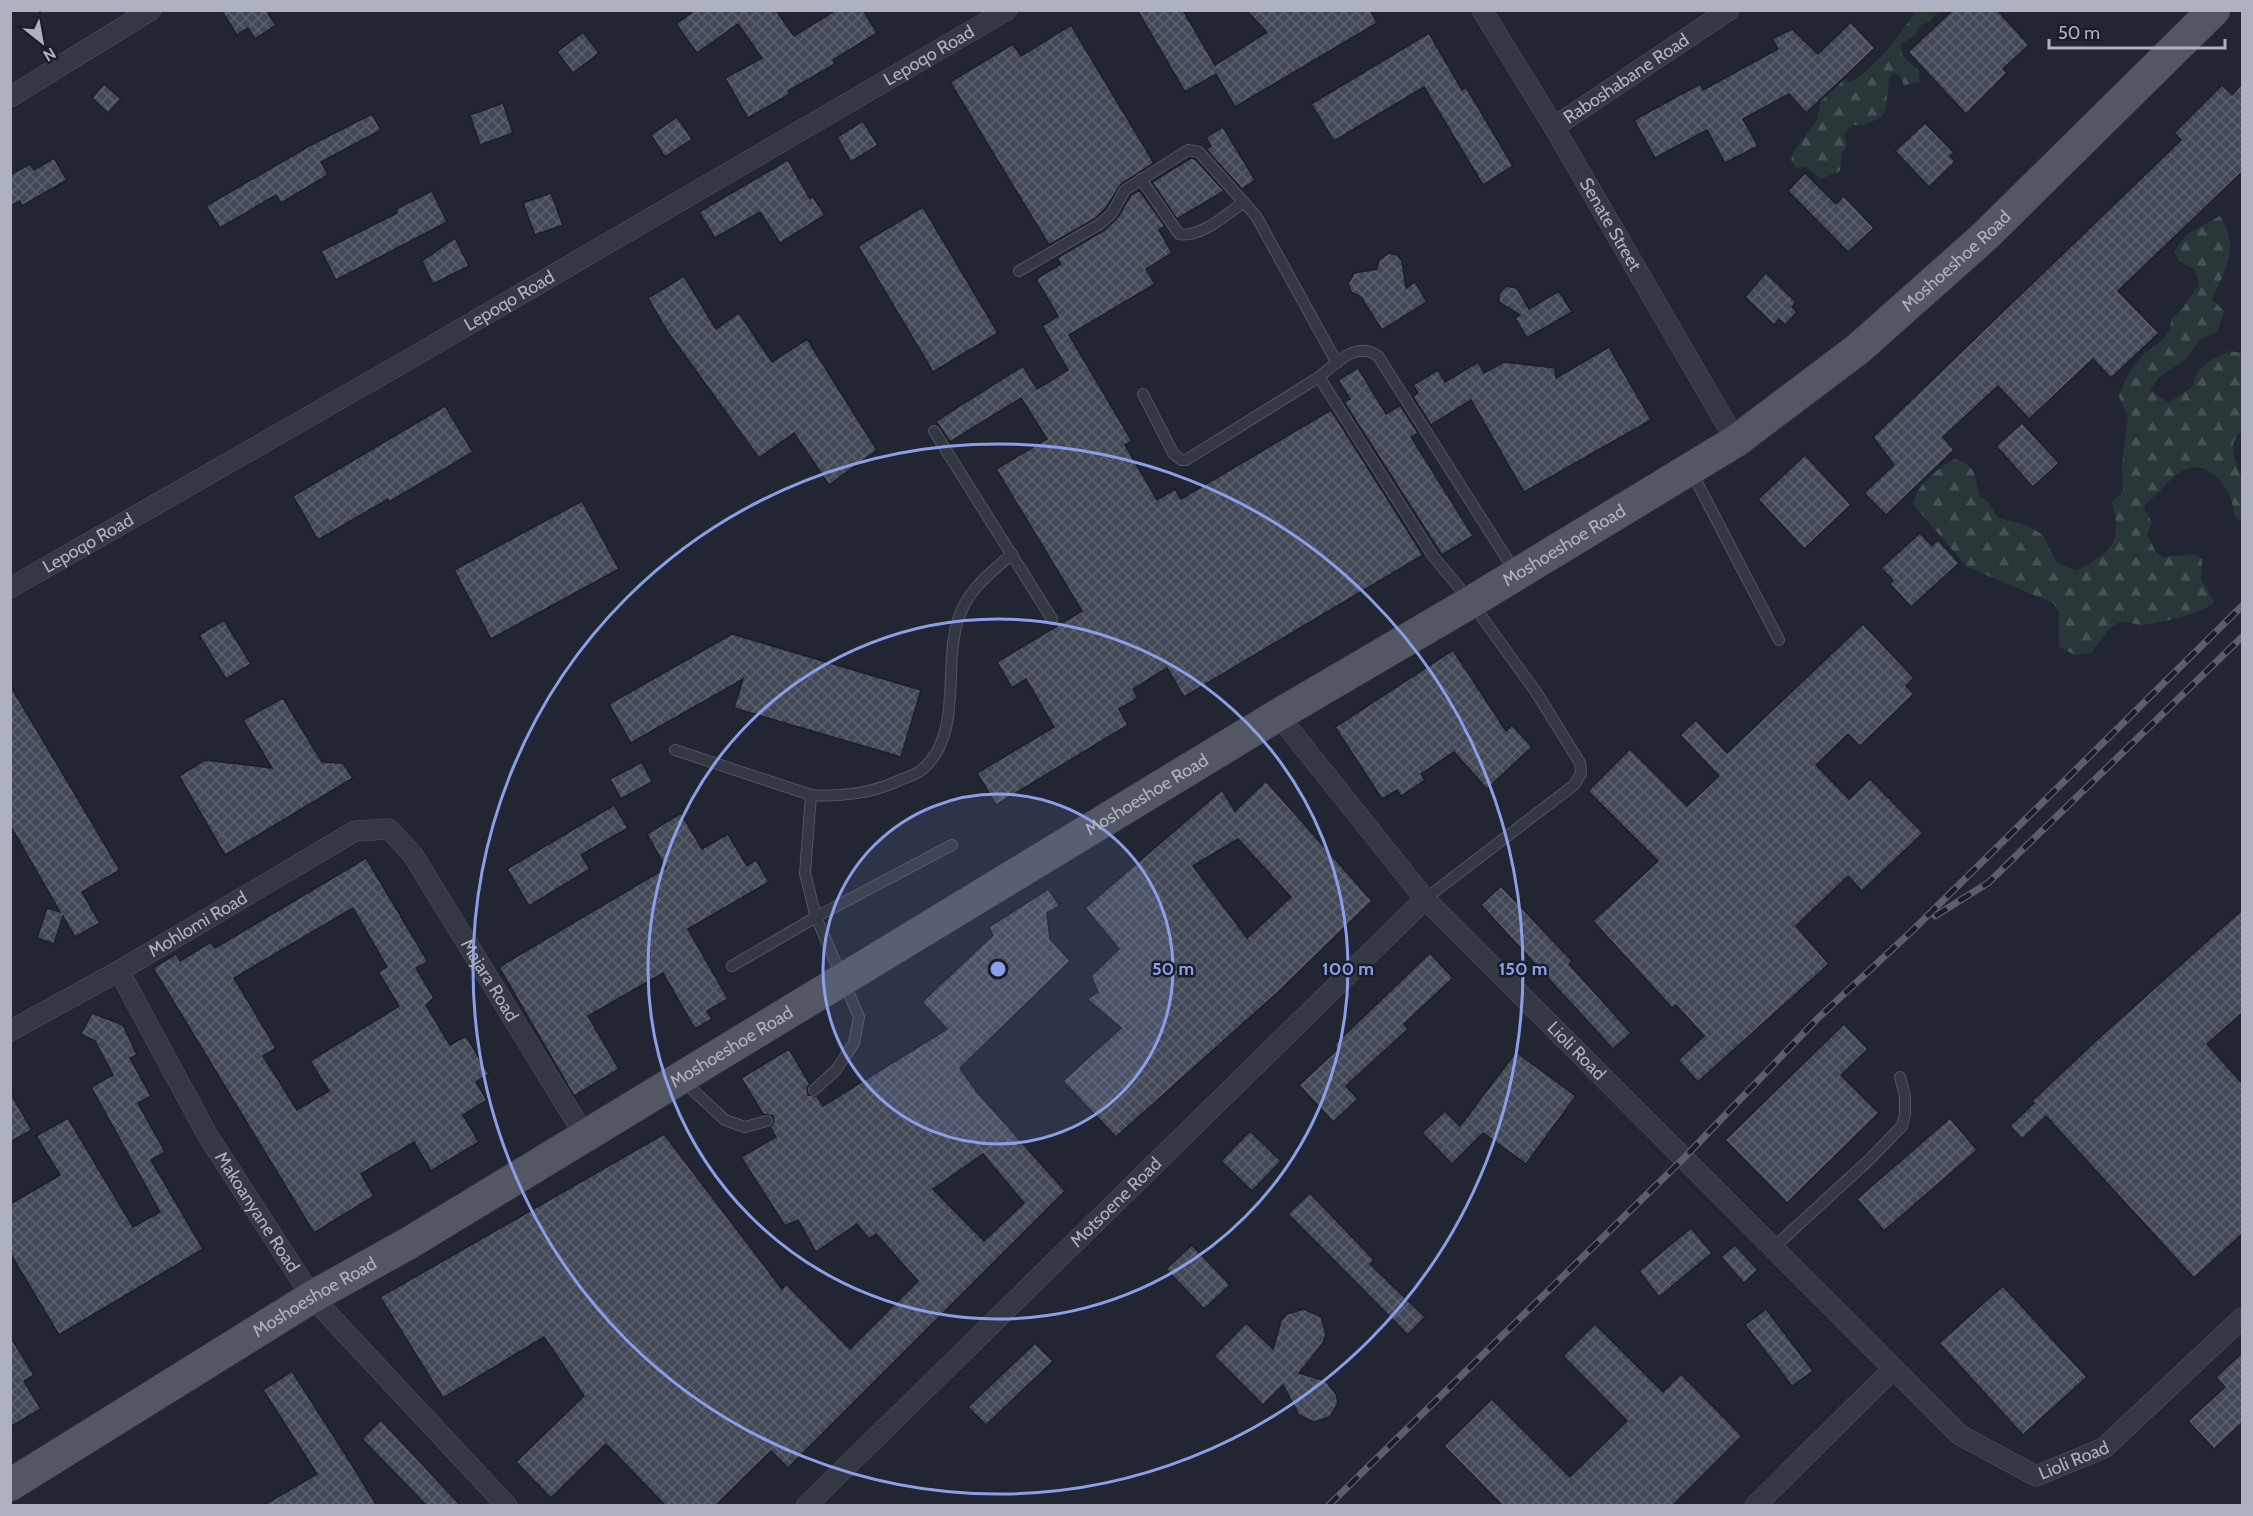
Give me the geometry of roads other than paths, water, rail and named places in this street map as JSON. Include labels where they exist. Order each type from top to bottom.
[{"type":"main road","name":"Moshoeshoe Road","points":[[10,1485],[312,1297],[409,1243],[841,979],[1736,441],[1858,349],[1984,237],[2214,10]]},
{"type":"street","points":[[10,98],[151,10]]},
{"type":"street","name":"Lepoqo Road","points":[[10,588],[463,328],[1007,10]]},
{"type":"street","name":"Senate Street","points":[[1482,10],[1554,127],[1736,441]]},
{"type":"street","name":"Raboshabane Road","points":[[1554,127],[1729,10]]},
{"type":"street","name":"Lioli Road","points":[[1278,715],[1425,899],[1892,1370],[1960,1435],[2036,1476],[2104,1448],[2242,1318]]},
{"type":"street","name":"Mohlomi Road","points":[[10,1031],[119,971],[355,831],[389,829]]},
{"type":"street","name":"Majara Road","points":[[389,829],[413,855],[585,1136]]},
{"type":"street","name":"Motsoene Road","points":[[806,1506],[1425,899]]},
{"type":"street","name":"Makoanyane Road","points":[[119,971],[208,1136],[312,1297],[507,1506]]},
{"type":"street","points":[[1755,1506],[1892,1370]]},
{"type":"lane","points":[[1019,271],[1100,224],[1112,213],[1125,190],[1141,179],[1188,150],[1199,152],[1256,216],[1337,363]]},
{"type":"lane","points":[[1141,179],[1179,234],[1188,236],[1209,226],[1244,202]]},
{"type":"lane","points":[[1143,394],[1173,453],[1181,460],[1186,460],[1319,378],[1359,349],[1370,350],[1378,356],[1516,574]]},
{"type":"lane","points":[[1319,378],[1433,556],[1471,602],[1536,692],[1580,763],[1581,774],[1574,785],[1425,899]]},
{"type":"lane","points":[[934,430],[1052,619]]},
{"type":"lane","points":[[1690,468],[1779,640]]},
{"type":"lane","points":[[675,750],[811,795],[829,796],[884,788],[922,770],[938,753],[946,725],[958,620],[975,586],[1012,554]]},
{"type":"lane","points":[[811,795],[805,873],[816,917],[841,979],[860,1017],[854,1043],[836,1070],[814,1090]]},
{"type":"lane","points":[[732,966],[816,917],[952,845]]},
{"type":"lane","points":[[1772,1249],[1869,1160],[1902,1126],[1905,1105],[1900,1077]]},
{"type":"lane","points":[[680,1078],[701,1101],[725,1120],[745,1127],[767,1121]]},
{"type":"railway","points":[[1328,1506],[1683,1159],[1818,1018],[1914,929],[2242,606]]},
{"type":"railway","points":[[1935,916],[1988,883],[2242,637]]}]
